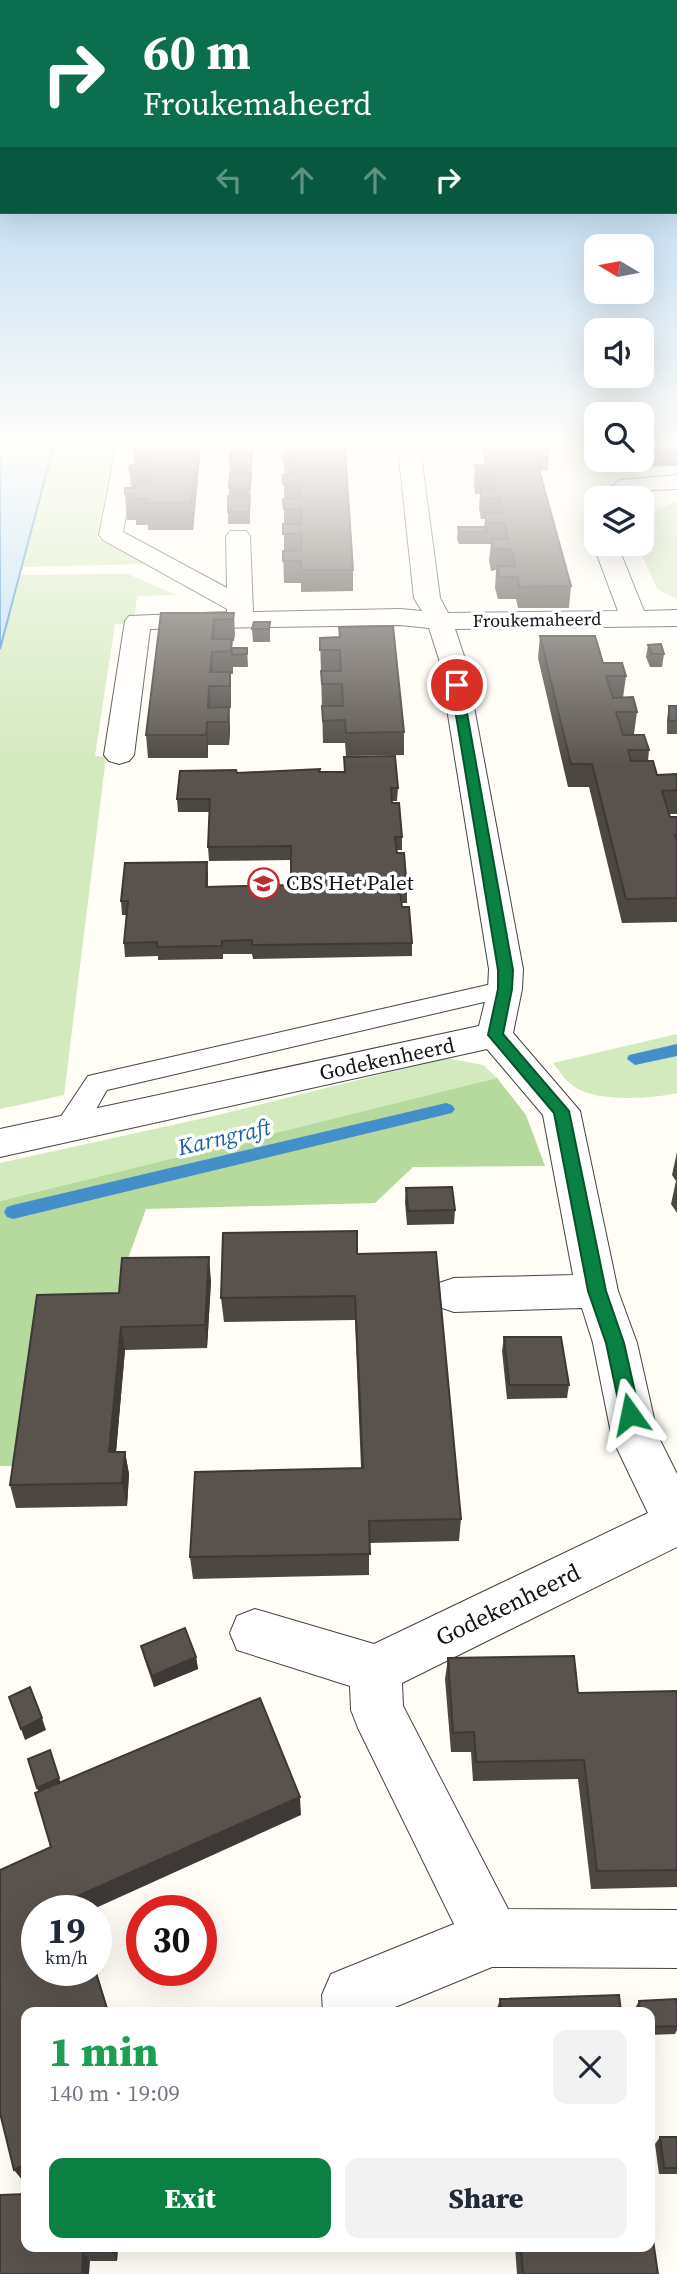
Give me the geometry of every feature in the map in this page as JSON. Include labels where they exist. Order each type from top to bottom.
[{"type":"street","name":"Froukemaheerd","points":[[143,554],[240,611]]},
{"type":"street","points":[[238,554],[240,611]]},
{"type":"street","name":"Froukemaheerd","points":[[422,554],[427,598],[440,621],[452,659],[506,970],[505,989],[495,1035]]},
{"type":"street","name":"Froukemaheerd","points":[[609,556],[634,618]]},
{"type":"street","name":"Froukemaheerd","points":[[119,755],[138,621],[240,611],[440,621],[677,618]]},
{"type":"street","name":"Godekenheerd","points":[[0,1143],[495,1035],[561,1111],[597,1291],[615,1343],[635,1438],[677,1522],[376,1669]]},
{"type":"street","points":[[454,1295],[597,1291]]},
{"type":"street","points":[[255,1633],[376,1669],[377,1710],[492,1938]]},
{"type":"street","points":[[353,2007],[352,1995],[492,1938],[677,1939]]},
{"type":"lane","points":[[66,1130],[97,1083],[505,989]]},
{"type":"green space","points":[[25,554],[129,554],[148,564],[22,567]]},
{"type":"green space","points":[[677,554],[677,599],[657,589],[642,556]]},
{"type":"green space","points":[[128,574],[176,595],[137,596],[134,623],[115,624],[95,756],[106,757],[64,1095],[0,1109],[0,649],[19,575]]},
{"type":"green space","points":[[677,1034],[677,1093],[637,1098],[592,1094],[571,1084],[553,1063]]},
{"type":"green space","points":[[446,1058],[483,1065],[497,1078],[0,1201],[0,1163],[218,1115]]},
{"type":"green space","points":[[497,1078],[526,1115],[545,1166],[413,1167],[375,1203],[146,1209],[126,1264],[121,1312],[20,1466],[0,1466],[0,1201]]},
{"type":"water","points":[[0,554],[25,554],[0,649]]},
{"type":"building","points":[[283,554],[352,554],[353,570],[301,570],[301,561],[283,561]]},
{"type":"building","points":[[512,554],[562,554],[571,586],[519,587],[518,577],[499,577],[497,566],[515,566]]},
{"type":"building","points":[[161,613],[234,613],[233,619],[214,620],[212,639],[232,639],[231,651],[212,652],[210,672],[230,672],[230,686],[209,686],[208,708],[229,707],[228,722],[207,722],[206,735],[146,735]]},
{"type":"building","points":[[254,622],[270,622],[269,629],[252,629]]},
{"type":"building","points":[[393,626],[404,732],[346,733],[345,720],[323,721],[322,706],[343,706],[342,684],[322,684],[321,671],[341,671],[340,650],[320,650],[320,638],[340,637],[339,627]]},
{"type":"building","points":[[540,636],[595,636],[603,663],[622,663],[626,676],[606,676],[613,698],[633,697],[637,712],[616,712],[623,735],[644,735],[649,750],[628,750],[631,761],[653,761],[657,775],[677,774],[677,790],[662,791],[670,817],[677,817],[677,898],[626,899],[592,764],[571,764]]},
{"type":"building","points":[[661,644],[664,654],[652,654],[648,645]]},
{"type":"building","points":[[232,648],[247,648],[247,654],[232,655]]},
{"type":"building","points":[[669,706],[677,706],[677,721],[669,721]]},
{"type":"building","points":[[395,756],[398,788],[391,788],[392,803],[399,803],[402,837],[395,837],[397,853],[404,853],[407,890],[400,890],[402,907],[409,907],[412,943],[252,945],[252,940],[222,941],[222,946],[157,947],[157,942],[124,943],[128,901],[121,901],[125,863],[207,862],[206,887],[291,885],[291,846],[208,847],[210,799],[177,799],[180,771],[236,770],[237,773],[320,769],[319,772],[345,772],[344,757]]},
{"type":"building","points":[[452,1187],[455,1210],[408,1211],[406,1188]]},
{"type":"building","points":[[357,1231],[357,1254],[436,1252],[461,1519],[369,1521],[370,1554],[190,1557],[195,1472],[363,1468],[355,1296],[221,1298],[223,1233]]},
{"type":"building","points":[[209,1257],[205,1325],[121,1327],[109,1452],[125,1452],[122,1483],[10,1485],[37,1295],[119,1293],[122,1258]]},
{"type":"building","points":[[504,1337],[561,1337],[569,1385],[509,1385]]},
{"type":"building","points":[[185,1628],[196,1657],[152,1676],[141,1646]]},
{"type":"building","points":[[574,1656],[578,1693],[677,1691],[677,1870],[597,1871],[584,1760],[476,1762],[474,1732],[453,1733],[448,1658]]},
{"type":"building","points":[[30,1687],[42,1718],[21,1729],[9,1697]]},
{"type":"building","points":[[260,1698],[300,1797],[80,1895],[21,1895],[21,1986],[100,1986],[106,2007],[21,2007],[21,2166],[14,2170],[0,2113],[0,1870],[51,1847],[35,1793]]},
{"type":"building","points":[[50,1750],[59,1778],[37,1788],[28,1759]]},
{"type":"building","points":[[619,1995],[620,2007],[501,2007],[500,1999]]},
{"type":"building","points":[[676,1999],[677,2026],[655,2027],[655,2007],[640,2007],[639,2001]]},
{"type":"building","points":[[660,2137],[677,2137],[677,2168],[664,2168]]},
{"type":"building","points":[[21,2194],[21,2252],[83,2252],[82,2274],[0,2274],[0,2195]]},
{"type":"building","points":[[521,2252],[655,2252],[658,2274],[523,2274]]},
{"type":"waterway","points":[[635,1059],[677,1050]]},
{"type":"waterway","name":"Karngraft","points":[[13,1212],[446,1109]]},
{"type":"place","name":"CBS Het Palet","points":[[263,883]]},
{"type":"route","points":[[457,685],[506,970],[505,989],[495,1035],[561,1111],[597,1291],[615,1343],[630,1414]]}]
